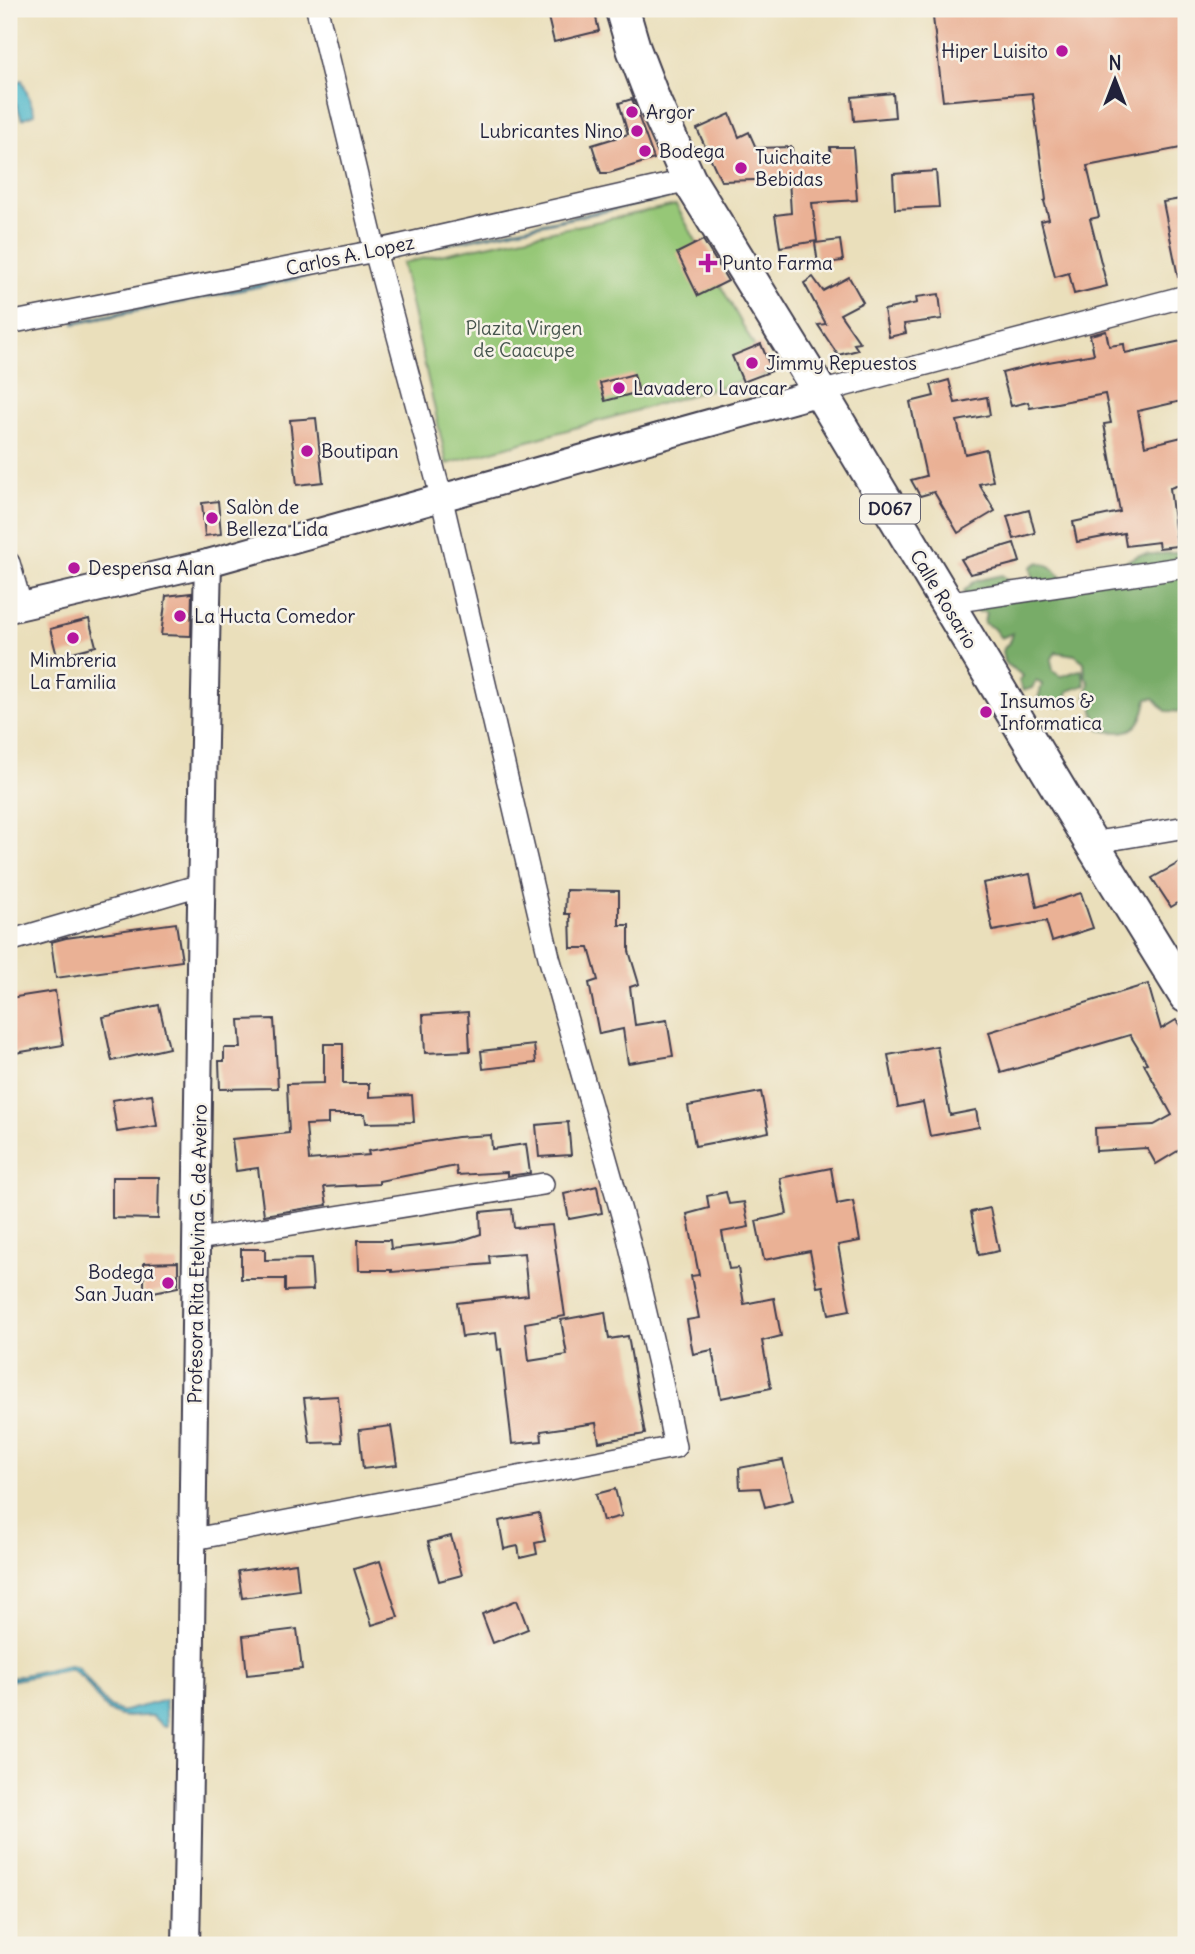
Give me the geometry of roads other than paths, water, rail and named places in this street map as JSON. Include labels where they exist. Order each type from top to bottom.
[{"type":"main road","name":"Calle Rosario","points":[[622,9],[654,102],[688,180],[820,392],[945,603],[1186,996]]},
{"type":"street","points":[[194,1539],[675,1447],[626,1229],[550,957],[441,496],[375,251],[317,9]]},
{"type":"street","name":"Carlos A. Lopez","points":[[9,323],[375,251],[688,180]]},
{"type":"street","points":[[9,562],[12,607],[208,563],[820,392],[1186,296]]},
{"type":"street","name":"Profesora Rita Etelvina G. de Aveiro","points":[[186,1945],[198,1239],[200,885],[208,563]]},
{"type":"street","points":[[945,603],[1186,567]]},
{"type":"street","points":[[1091,843],[1186,827]]},
{"type":"street","points":[[9,941],[200,885]]},
{"type":"street","points":[[198,1239],[543,1184]]},
{"type":"water","points":[[22,80],[35,114],[22,119],[9,85]]},
{"type":"water","points":[[670,196],[670,198],[395,255]]},
{"type":"water","points":[[361,263],[361,266],[74,324],[74,322]]},
{"type":"water","points":[[69,1665],[78,1667],[102,1699],[121,1712],[165,1700],[167,1726],[163,1726],[152,1716],[126,1717],[110,1711],[84,1679],[71,1669],[9,1681],[9,1678]]},
{"type":"place","name":"Hiper Luisito","points":[[1062,51]]},
{"type":"place","name":"Argor","points":[[632,112]]},
{"type":"place","name":"Lubricantes Nino","points":[[637,131]]},
{"type":"place","name":"Bodega","points":[[645,151]]},
{"type":"place","name":"Tuichaite Bebidas","points":[[741,168]]},
{"type":"place","name":"Punto Farma","points":[[708,263]]},
{"type":"place","name":"Jimmy Repuestos","points":[[752,363]]},
{"type":"place","name":"Lavadero Lavacar","points":[[619,388]]},
{"type":"place","name":"Boutipan","points":[[307,451]]},
{"type":"place","name":"Salòn de Belleza Lida","points":[[212,518]]},
{"type":"place","name":"Despensa Alan","points":[[74,568]]},
{"type":"place","name":"La Hucta Comedor","points":[[180,616]]},
{"type":"place","name":"Mimbreria La Familia","points":[[73,638]]},
{"type":"place","name":"Insumos & Informatica","points":[[986,712]]},
{"type":"place","name":"Bodega San Juan","points":[[168,1283]]},
{"type":"park label","name":"Plazita Virgen de Caacupe","points":[[524,339]]}]
